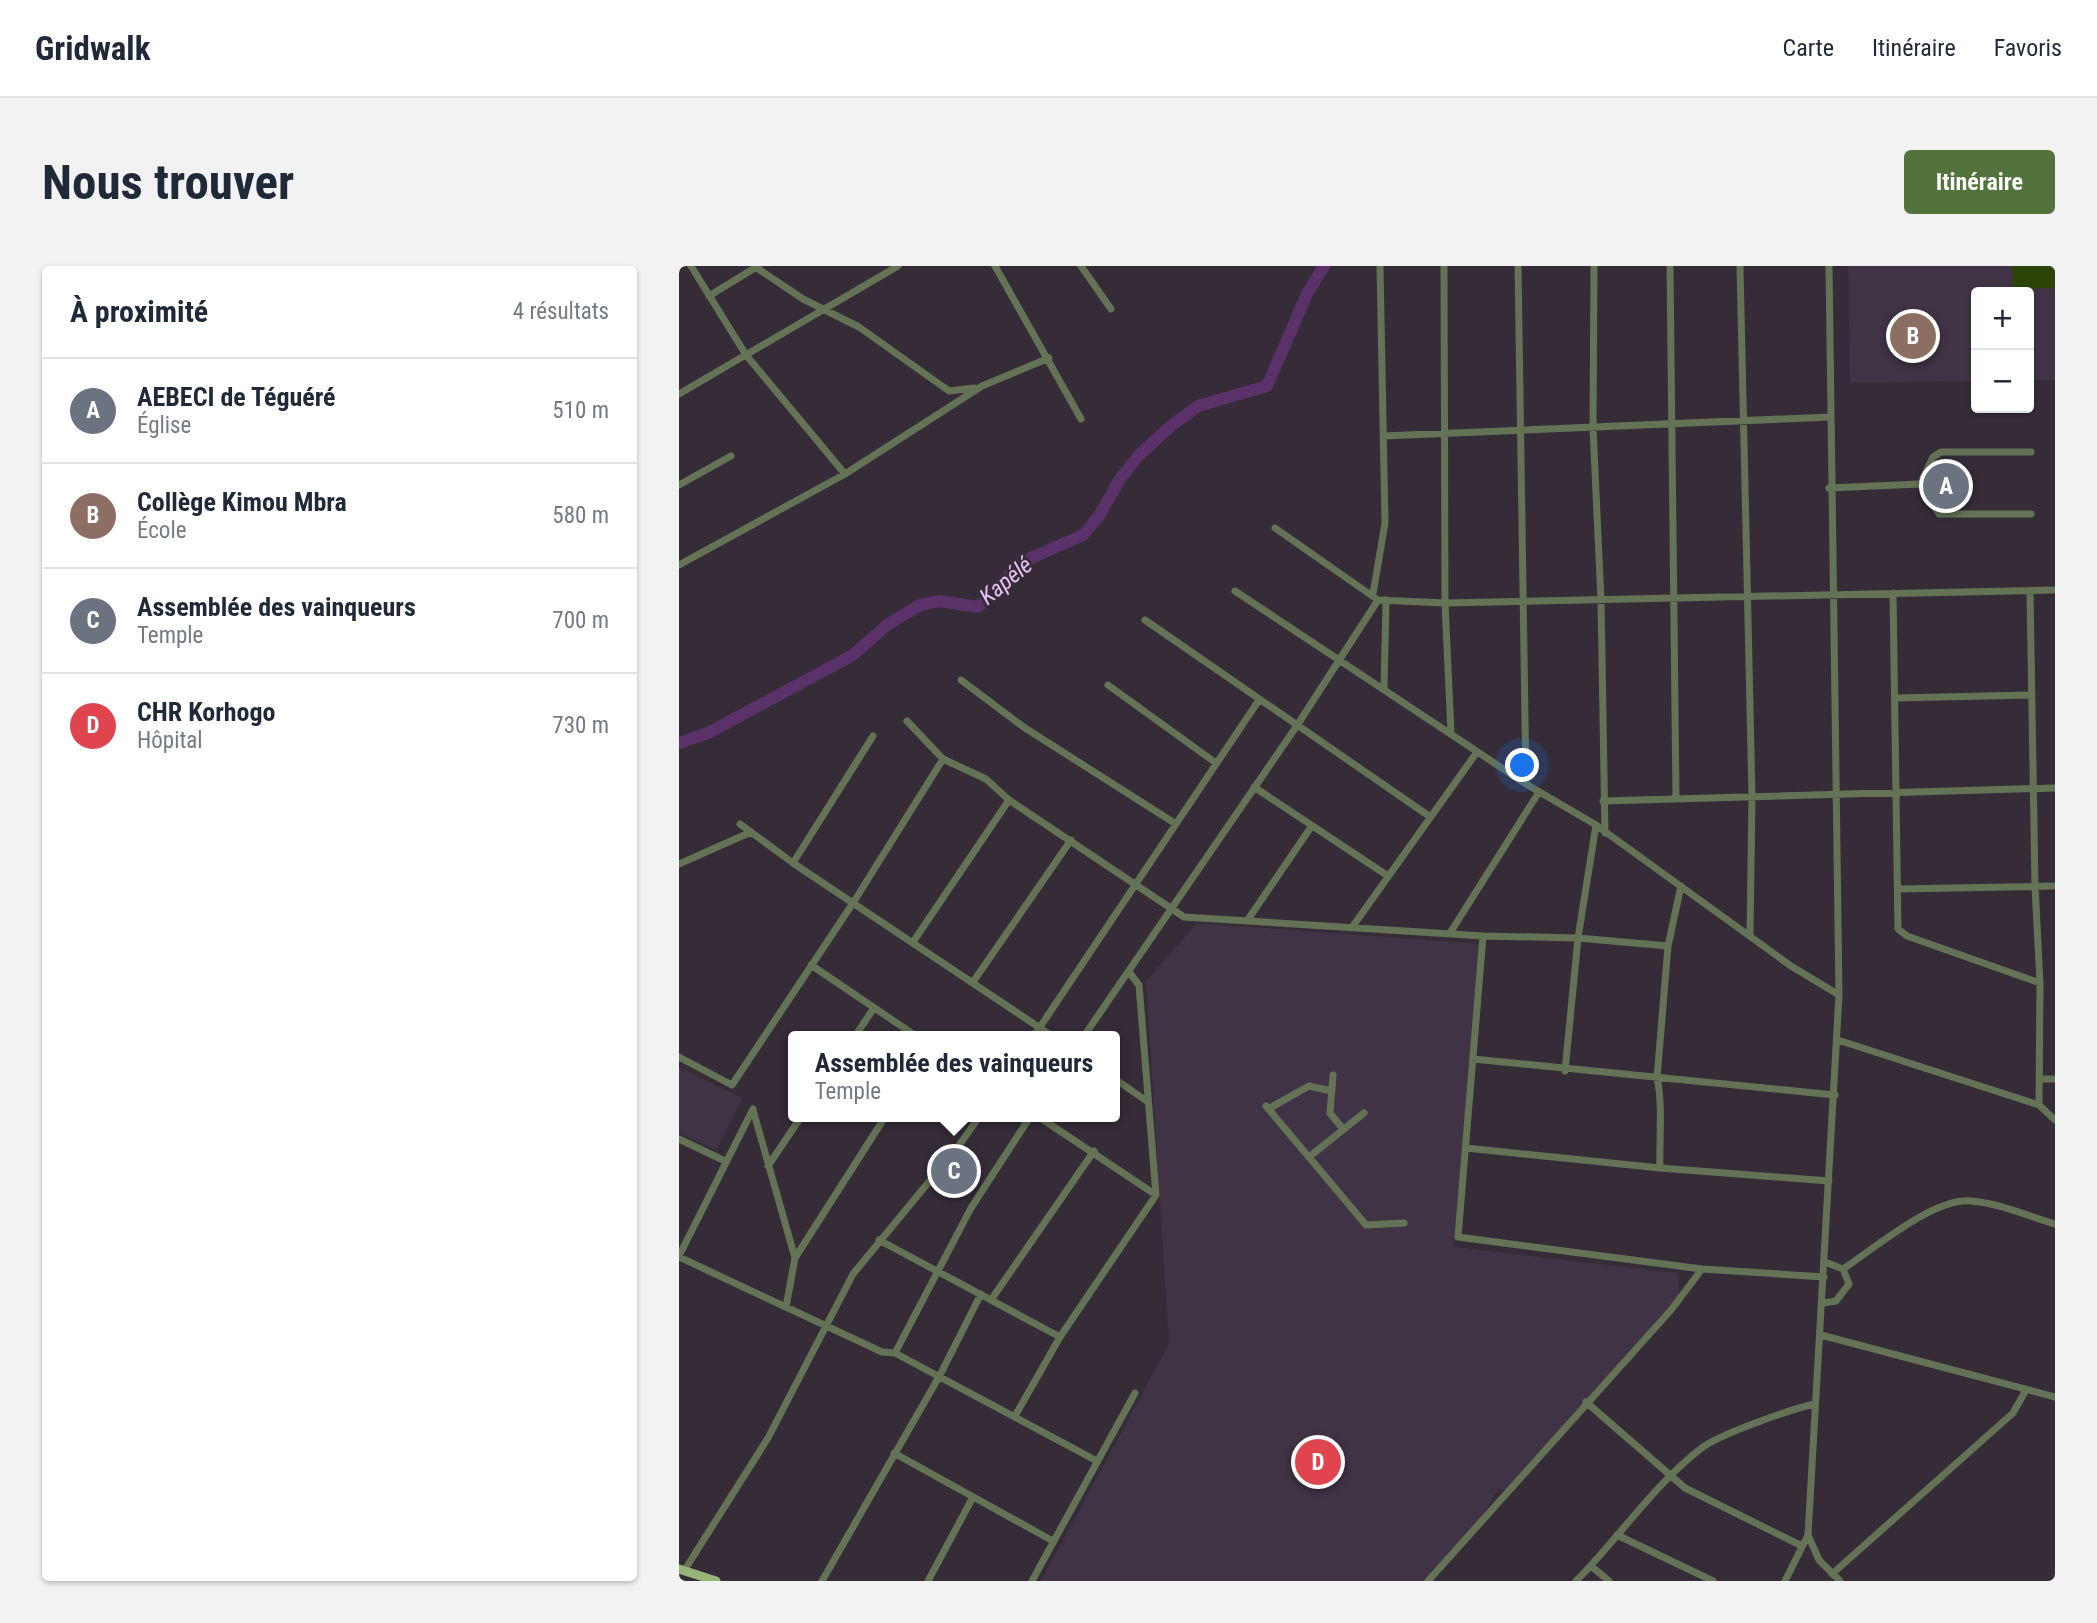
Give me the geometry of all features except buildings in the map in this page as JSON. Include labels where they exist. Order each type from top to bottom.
[{"type":"main road","points":[[681,1570],[710,1580]]},
{"type":"street","points":[[691,266],[746,355],[845,474]]},
{"type":"street","points":[[709,296],[756,266],[803,299],[859,327],[949,391],[982,386]]},
{"type":"street","points":[[679,394],[898,266]]},
{"type":"street","points":[[995,266],[1081,419]]},
{"type":"street","points":[[1081,266],[1111,309]]},
{"type":"street","points":[[1380,266],[1385,523],[1379,598],[1384,689]]},
{"type":"street","points":[[1444,266],[1445,603],[1451,733]]},
{"type":"street","points":[[1518,266],[1527,784]]},
{"type":"street","points":[[1594,266],[1593,428],[1601,600],[1605,833]]},
{"type":"street","points":[[1670,266],[1676,799]]},
{"type":"street","points":[[1740,266],[1752,796],[1750,935]]},
{"type":"street","points":[[1785,1581],[1808,1535],[1839,995],[1829,488],[1829,266]]},
{"type":"street","points":[[679,565],[845,474],[982,386],[1049,358]]},
{"type":"street","points":[[1383,436],[1444,431],[1593,428],[1830,417]]},
{"type":"street","points":[[1920,484],[1933,457],[1941,452],[2031,452]]},
{"type":"street","points":[[679,485],[731,456]]},
{"type":"street","points":[[1829,488],[1920,484]]},
{"type":"street","points":[[1920,484],[1939,514],[2031,514]]},
{"type":"street","points":[[1275,528],[1379,598],[1445,603],[2055,590]]},
{"type":"street","points":[[1235,591],[1477,752],[1596,825],[1791,966],[1839,995]]},
{"type":"street","points":[[2030,591],[2035,886],[2040,983],[2039,1105]]},
{"type":"street","points":[[1893,593],[1897,920],[1901,933],[2040,983]]},
{"type":"street","points":[[1088,1031],[1296,727],[1379,598]]},
{"type":"street","points":[[1145,620],[1296,727],[1429,816]]},
{"type":"street","points":[[961,680],[1025,728],[1176,824]]},
{"type":"street","points":[[1108,685],[1216,763]]},
{"type":"street","points":[[1895,698],[2032,695]]},
{"type":"street","points":[[1038,1031],[1259,701]]},
{"type":"street","points":[[907,721],[943,759],[986,779],[1009,800],[1137,883],[1184,917],[1483,936],[1578,938],[1668,947]]},
{"type":"street","points":[[793,863],[873,736]]},
{"type":"street","points":[[1353,926],[1477,752]]},
{"type":"street","points":[[679,1057],[732,1085],[853,903],[943,759]]},
{"type":"street","points":[[1254,787],[1388,877]]},
{"type":"street","points":[[1603,801],[1837,792],[2055,788]]},
{"type":"street","points":[[1450,933],[1539,792]]},
{"type":"street","points":[[912,942],[1009,800]]},
{"type":"street","points":[[740,824],[793,863],[1044,1031]]},
{"type":"street","points":[[1565,1070],[1578,938],[1596,825]]},
{"type":"street","points":[[1247,922],[1311,827]]},
{"type":"street","points":[[679,864],[751,832]]},
{"type":"street","points":[[974,982],[1071,840]]},
{"type":"street","points":[[1660,1168],[1658,1119],[1661,1094],[1657,1078],[1668,947],[1681,886]]},
{"type":"street","points":[[1898,889],[2055,886]]},
{"type":"street","points":[[1483,936],[1467,1149],[1457,1232],[1459,1239],[1702,1269],[1824,1277]]},
{"type":"street","points":[[811,965],[909,1031]]},
{"type":"street","points":[[1015,1416],[1060,1337],[1156,1195],[1139,985],[1129,972]]},
{"type":"street","points":[[858,1031],[874,1007]]},
{"type":"street","points":[[1837,1040],[2039,1105],[2055,1120]]},
{"type":"street","points":[[1473,1059],[1835,1095]]},
{"type":"street","points":[[1333,1075],[1330,1112],[1343,1129]]},
{"type":"street","points":[[2041,1079],[2055,1079]]},
{"type":"street","points":[[1120,1082],[1148,1102]]},
{"type":"street","points":[[1332,1091],[1310,1086],[1267,1108],[1366,1225],[1404,1223]]},
{"type":"street","points":[[795,1258],[753,1109],[679,1257],[882,1352],[895,1353],[1097,1461]]},
{"type":"street","points":[[1309,1157],[1364,1113]]},
{"type":"street","points":[[768,1166],[798,1122]]},
{"type":"street","points":[[786,1307],[795,1258],[882,1122]]},
{"type":"street","points":[[681,1570],[768,1438],[853,1273],[975,1122]]},
{"type":"street","points":[[895,1353],[971,1208],[1027,1122]]},
{"type":"street","points":[[1047,1122],[1156,1195]]},
{"type":"street","points":[[679,1139],[726,1161]]},
{"type":"street","points":[[1467,1149],[1829,1181]]},
{"type":"street","points":[[991,1300],[1094,1151]]},
{"type":"street","points":[[1843,1269],[1931,1211],[1957,1200],[1985,1203],[2055,1224]]},
{"type":"street","points":[[879,1240],[1060,1337]]},
{"type":"street","points":[[1823,1303],[1836,1301],[1846,1291],[1848,1276],[1843,1269],[1825,1262]]},
{"type":"street","points":[[1428,1581],[1671,1310],[1702,1269]]},
{"type":"street","points":[[822,1581],[940,1375],[981,1294]]},
{"type":"street","points":[[1821,1335],[2055,1397]]},
{"type":"street","points":[[1832,1574],[2013,1413],[2026,1390]]},
{"type":"street","points":[[1032,1581],[1135,1393]]},
{"type":"street","points":[[1586,1402],[1670,1478],[1721,1507],[1802,1546]]},
{"type":"street","points":[[1576,1581],[1670,1478],[1705,1446],[1791,1410],[1814,1404]]},
{"type":"street","points":[[894,1454],[1053,1541]]},
{"type":"street","points":[[928,1581],[973,1497]]},
{"type":"street","points":[[1617,1535],[1713,1581]]},
{"type":"street","points":[[1808,1535],[1819,1560],[1840,1581]]},
{"type":"street","points":[[1591,1566],[1609,1581]]},
{"type":"shaded area","points":[[1848,266],[2055,266],[2055,380],[2034,380],[2034,287],[1971,287],[1971,381],[1850,383]]},
{"type":"shaded area","points":[[1197,923],[1479,944],[1454,1247],[1678,1273],[1679,1295],[1506,1491],[1499,1488],[1483,1514],[1424,1581],[1041,1581],[1169,1344],[1146,981]]},
{"type":"shaded area","points":[[679,1067],[742,1098],[716,1150],[679,1133]]},
{"type":"green space","points":[[2012,266],[2055,266],[2055,288],[2013,287]]},
{"type":"waterway","name":"Kapélé","points":[[679,743],[708,733],[853,655],[887,625],[920,605],[940,601],[978,607],[1022,562],[1083,535],[1099,516],[1120,479],[1139,455],[1172,425],[1198,406],[1267,386],[1307,294],[1324,266]]},
{"type":"place","name":"Collège Kimou Mbra","points":[[1913,336]]},
{"type":"place","name":"AEBECI de Téguéré","points":[[1946,486]]},
{"type":"place","name":"Assemblée des vainqueurs","points":[[954,1171]]},
{"type":"place","name":"CHR Korhogo","points":[[1318,1462]]}]
